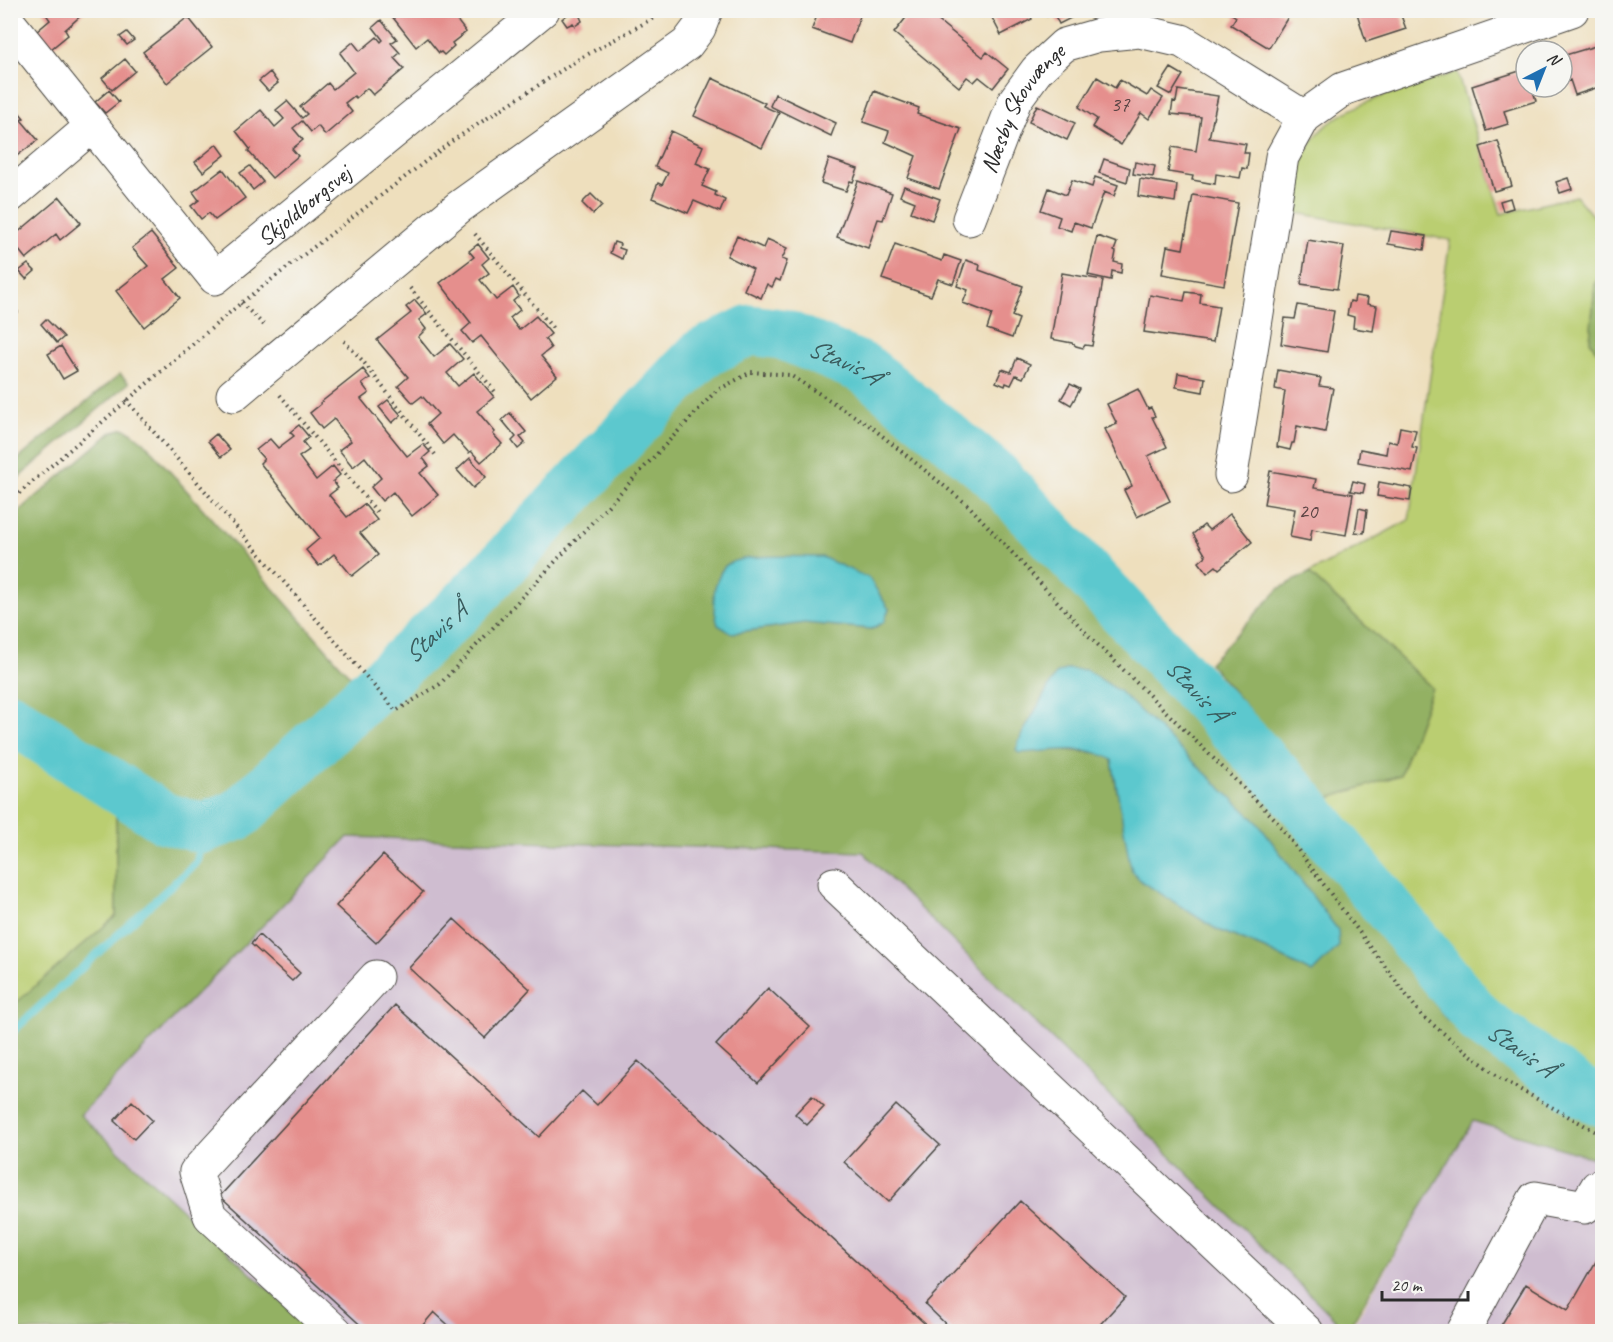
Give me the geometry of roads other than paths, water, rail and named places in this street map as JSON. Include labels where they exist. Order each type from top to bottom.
[{"type":"street","name":"Skjoldborgsvej","points":[[92,126],[215,278],[543,10]]},
{"type":"street","points":[[233,394],[455,210],[687,44],[699,28],[706,10]]},
{"type":"street","points":[[1231,475],[1282,157],[1304,117],[1343,89],[1551,14]]},
{"type":"street","points":[[10,24],[92,126],[10,196]]},
{"type":"street","name":"Næsby Skovvænge","points":[[969,219],[1015,100],[1036,70],[1064,45],[1099,35],[1139,31],[1182,41],[1304,117]]},
{"type":"street","points":[[834,884],[1306,1332]]},
{"type":"street","points":[[336,1332],[210,1216],[196,1172],[376,977]]},
{"type":"street","points":[[1463,1332],[1535,1198],[1585,1207],[1597,1187],[1602,1190]]},
{"type":"water","points":[[760,557],[822,557],[869,578],[889,609],[884,622],[872,629],[804,623],[731,633],[718,625],[714,594],[720,572],[728,564],[747,558]]},
{"type":"water","points":[[1067,669],[1087,670],[1119,691],[1257,822],[1338,930],[1339,946],[1312,973],[1265,949],[1216,929],[1141,881],[1132,871],[1129,859],[1112,760],[1102,755],[1079,750],[1019,753],[1016,750],[1021,736],[1056,674]]},
{"type":"waterway","name":"Stavis Å","points":[[10,717],[164,818],[202,828],[238,815],[462,607],[701,354],[750,330],[782,334],[865,369],[995,475],[1296,796],[1482,1022],[1580,1091],[1602,1101]]},
{"type":"waterway","points":[[10,1034],[197,862],[202,828]]}]
